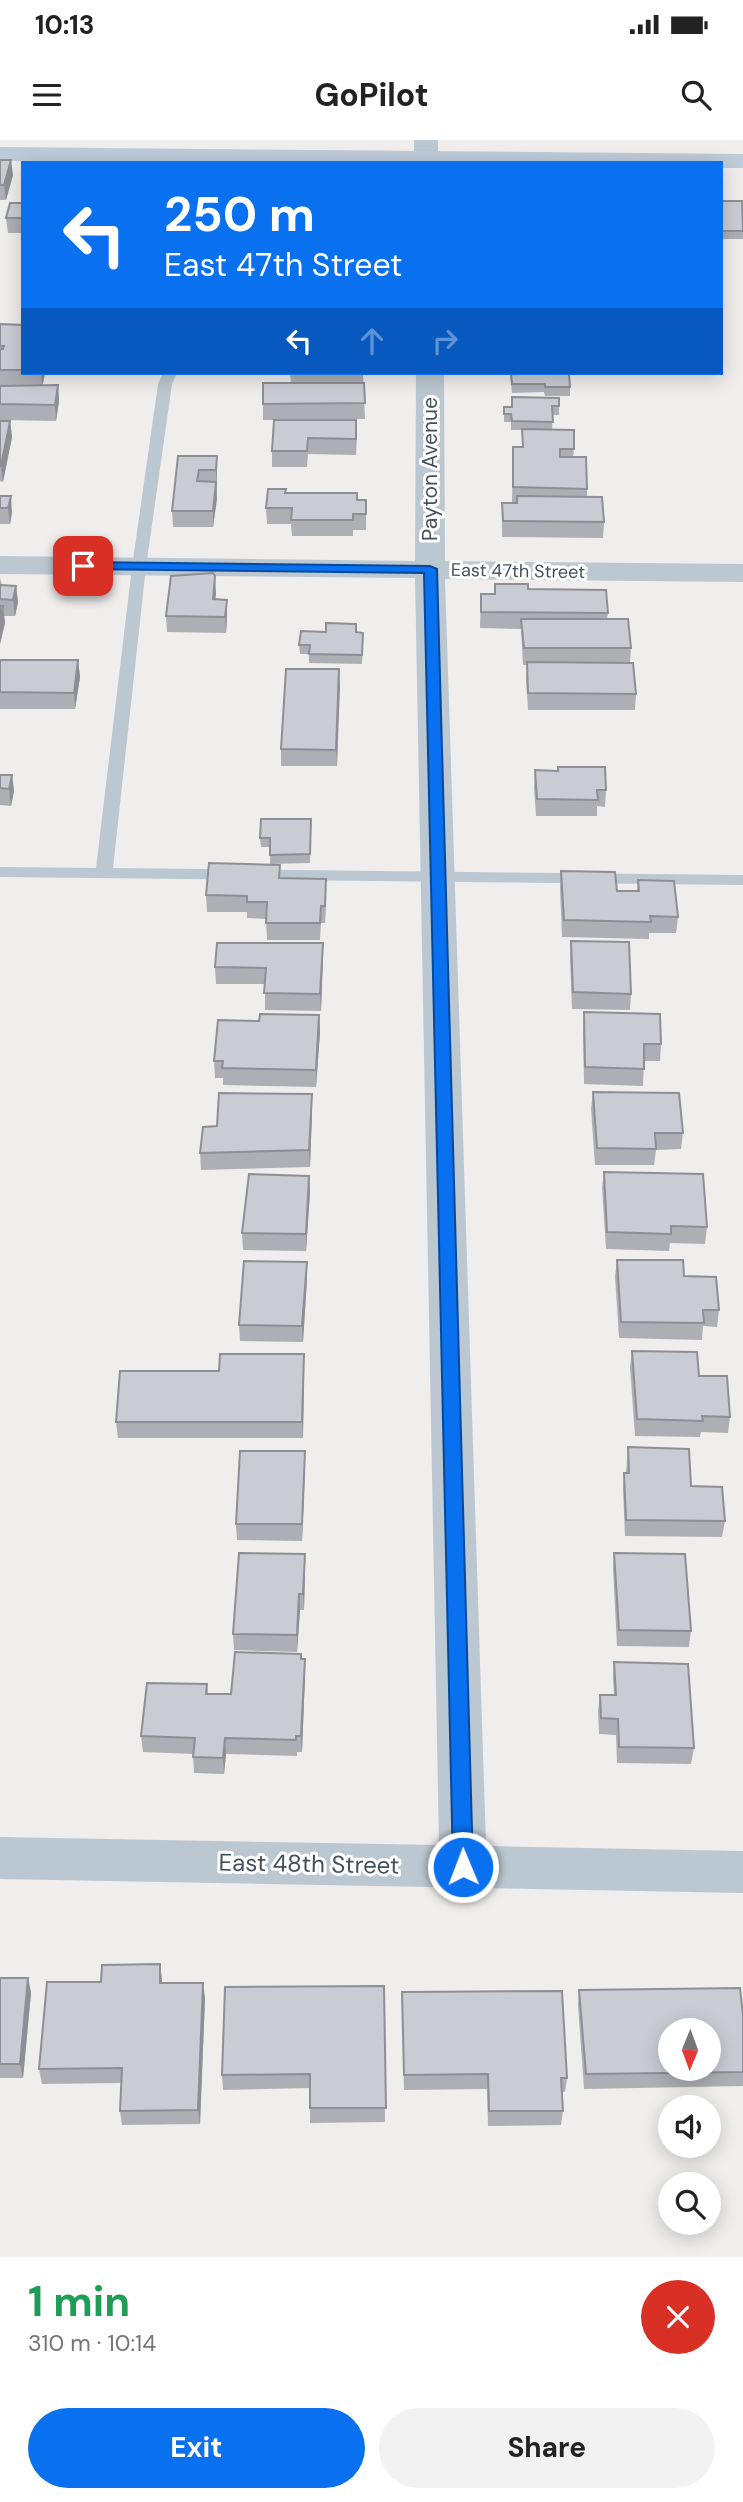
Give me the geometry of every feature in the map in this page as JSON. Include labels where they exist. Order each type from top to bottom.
[{"type":"street","points":[[0,154],[426,149],[743,161]]},
{"type":"street","name":"Payton Avenue","points":[[430,375],[430,569],[463,1867]]},
{"type":"street","name":"East 47th Street","points":[[0,565],[743,573]]},
{"type":"street","name":"East 48th Street","points":[[0,1858],[743,1872]]},
{"type":"lane","points":[[104,873],[139,567],[165,384],[169,375]]},
{"type":"lane","points":[[0,872],[743,880]]},
{"type":"building","points":[[0,160],[11,160],[4,185],[0,185]]},
{"type":"building","points":[[723,201],[742,201],[743,231],[723,231]]},
{"type":"building","points":[[10,203],[21,203],[21,218],[6,218]]},
{"type":"building","points":[[0,324],[21,325],[21,370],[0,370],[0,349],[4,346],[0,346]]},
{"type":"building","points":[[511,375],[569,375],[570,387],[545,387],[545,384],[512,384]]},
{"type":"building","points":[[263,383],[364,383],[365,403],[263,404]]},
{"type":"building","points":[[58,385],[55,405],[0,404],[0,386]]},
{"type":"building","points":[[512,397],[559,398],[559,406],[552,406],[553,422],[512,421],[511,414],[504,414],[504,407],[512,407]]},
{"type":"building","points":[[274,420],[356,420],[356,439],[308,438],[307,451],[272,451]]},
{"type":"building","points":[[0,421],[10,421],[1,466],[0,466]]},
{"type":"building","points":[[522,429],[574,430],[574,449],[560,449],[560,457],[586,457],[587,489],[513,487],[513,447],[523,447]]},
{"type":"building","points":[[178,456],[217,456],[216,470],[199,470],[197,481],[216,482],[213,511],[172,511]]},
{"type":"building","points":[[268,489],[286,489],[285,493],[357,493],[357,500],[366,500],[366,514],[353,514],[353,520],[291,520],[292,508],[266,508]]},
{"type":"building","points":[[0,496],[11,496],[8,508],[0,508]]},
{"type":"building","points":[[517,496],[602,497],[604,522],[503,521],[502,503],[517,503]]},
{"type":"building","points":[[213,573],[213,599],[227,600],[225,617],[166,616],[171,576]]},
{"type":"building","points":[[495,584],[528,584],[528,589],[606,590],[608,613],[481,612],[481,594],[495,594]]},
{"type":"building","points":[[0,585],[16,586],[13,600],[0,599]]},
{"type":"building","points":[[521,619],[628,619],[631,648],[524,648]]},
{"type":"building","points":[[326,623],[356,624],[356,632],[363,633],[362,655],[309,654],[310,645],[299,645],[301,631],[326,632]]},
{"type":"building","points":[[0,660],[78,660],[74,693],[0,692]]},
{"type":"building","points":[[527,662],[633,663],[636,694],[528,693]]},
{"type":"building","points":[[286,669],[339,669],[336,750],[281,749]]},
{"type":"building","points":[[558,767],[605,767],[606,790],[597,790],[598,800],[537,799],[535,770],[558,771]]},
{"type":"building","points":[[0,775],[12,775],[9,789],[0,788]]},
{"type":"building","points":[[261,819],[311,819],[310,854],[270,855],[270,838],[260,838]]},
{"type":"building","points":[[209,863],[280,865],[279,878],[326,879],[325,906],[321,906],[320,923],[266,923],[267,902],[247,902],[247,896],[206,895]]},
{"type":"building","points":[[561,871],[615,872],[617,891],[639,891],[638,880],[674,881],[678,917],[650,916],[651,922],[564,920]]},
{"type":"building","points":[[571,941],[629,942],[631,994],[573,992]]},
{"type":"building","points":[[217,943],[323,943],[320,994],[264,993],[266,968],[215,967]]},
{"type":"building","points":[[584,1012],[660,1014],[661,1044],[644,1044],[644,1069],[585,1067]]},
{"type":"building","points":[[260,1014],[319,1015],[316,1070],[222,1068],[223,1061],[214,1061],[218,1020],[259,1021]]},
{"type":"building","points":[[593,1092],[679,1093],[683,1133],[655,1133],[656,1149],[597,1148]]},
{"type":"building","points":[[219,1093],[312,1094],[309,1150],[200,1153],[203,1127],[217,1126]]},
{"type":"building","points":[[604,1172],[703,1174],[707,1227],[671,1226],[671,1234],[607,1232]]},
{"type":"building","points":[[249,1174],[309,1176],[306,1234],[242,1233]]},
{"type":"building","points":[[617,1260],[683,1260],[684,1276],[716,1277],[719,1310],[703,1310],[704,1323],[621,1322]]},
{"type":"building","points":[[244,1261],[307,1262],[302,1326],[239,1325]]},
{"type":"building","points":[[632,1351],[697,1352],[699,1376],[727,1376],[730,1417],[702,1416],[703,1421],[637,1419]]},
{"type":"building","points":[[220,1354],[304,1354],[302,1422],[116,1422],[120,1371],[219,1371]]},
{"type":"building","points":[[628,1447],[689,1449],[691,1486],[722,1487],[725,1521],[626,1520],[624,1473],[629,1473]]},
{"type":"building","points":[[240,1451],[305,1451],[302,1524],[236,1524]]},
{"type":"building","points":[[239,1553],[305,1554],[297,1635],[233,1634]]},
{"type":"building","points":[[614,1553],[685,1554],[691,1631],[619,1630]]},
{"type":"building","points":[[235,1652],[301,1654],[301,1659],[305,1659],[301,1736],[296,1736],[296,1740],[225,1738],[223,1758],[193,1757],[195,1738],[141,1736],[147,1683],[207,1684],[206,1694],[231,1694]]},
{"type":"building","points":[[614,1662],[688,1664],[694,1748],[619,1747],[618,1719],[601,1718],[600,1695],[616,1695]]},
{"type":"building","points":[[160,1964],[160,1983],[203,1983],[198,2110],[120,2111],[122,2068],[39,2069],[47,1982],[101,1982],[102,1965]]},
{"type":"building","points":[[0,1978],[28,1978],[20,2064],[0,2064]]},
{"type":"building","points":[[384,1986],[386,2108],[310,2108],[310,2074],[222,2075],[225,1987]]},
{"type":"building","points":[[740,1988],[743,2072],[721,2072],[721,2018],[658,2018],[658,2073],[586,2074],[579,1990]]},
{"type":"building","points":[[562,1991],[567,2078],[561,2078],[563,2111],[489,2111],[488,2074],[404,2075],[402,1992]]},
{"type":"route","points":[[83,566],[430,569],[463,1867]]}]
